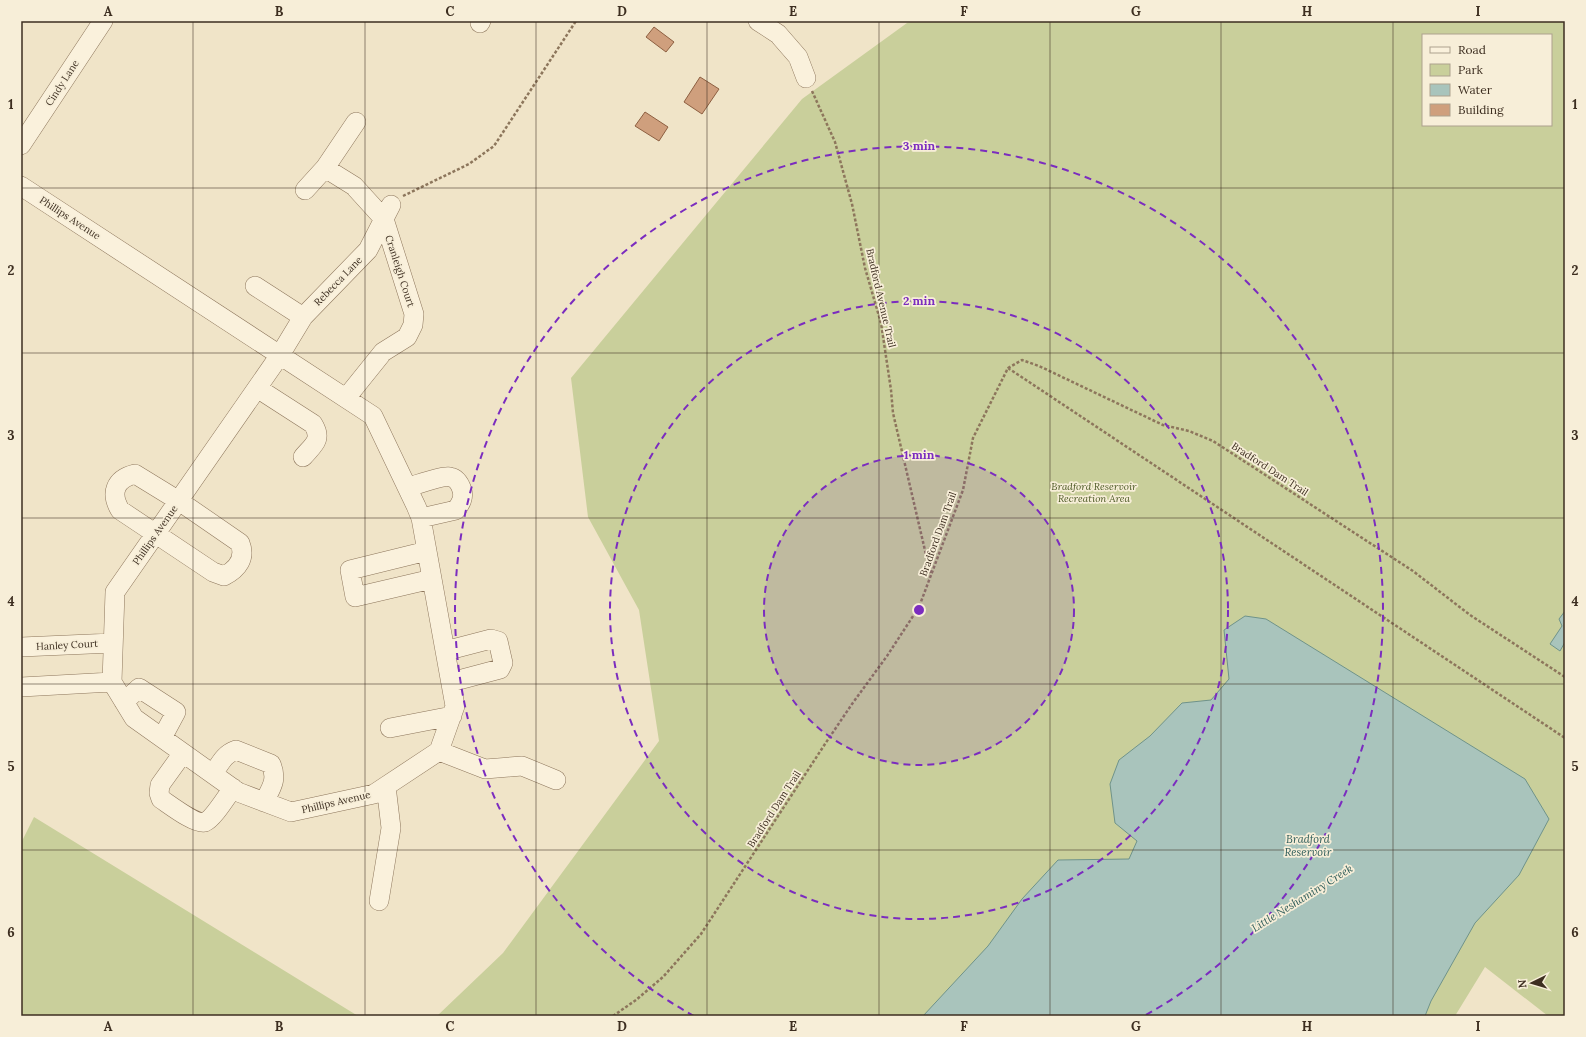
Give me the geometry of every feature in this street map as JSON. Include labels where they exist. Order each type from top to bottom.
[{"type":"street","name":"Cindy Lane","points":[[21,145],[103,21]]},
{"type":"street","points":[[758,21],[778,34],[798,56],[806,78]]},
{"type":"street","points":[[305,190],[325,168],[356,122]]},
{"type":"street","name":"Cranleigh Court","points":[[325,168],[354,186],[388,212],[414,314],[413,325],[407,337],[382,352],[346,398]]},
{"type":"street","name":"Phillips Avenue","points":[[21,186],[346,398],[373,416],[408,487],[421,518],[455,706],[452,716],[439,751],[374,794],[291,812],[238,792],[134,718],[112,682],[114,592],[280,355]]},
{"type":"street","name":"Rebecca Lane","points":[[280,355],[303,317],[368,250],[388,212]]},
{"type":"street","points":[[255,286],[303,317]]},
{"type":"street","points":[[257,388],[313,424],[318,432],[317,441],[303,457]]},
{"type":"street","points":[[135,474],[240,543],[243,550],[242,560],[234,571],[224,576],[213,572],[156,533],[120,510],[115,501],[115,491],[120,482],[126,476],[135,474]]},
{"type":"street","points":[[408,487],[448,476],[455,478],[461,485],[463,495],[461,504],[456,510],[421,518]]},
{"type":"street","points":[[427,551],[350,570],[356,597],[432,579]]},
{"type":"street","points":[[445,651],[491,639],[498,641],[503,663],[500,669],[451,682]]},
{"type":"street","name":"Hanley Court","points":[[21,647],[113,643]]},
{"type":"street","points":[[21,687],[112,682]]},
{"type":"street","points":[[124,702],[139,688],[176,712],[162,738]]},
{"type":"street","points":[[390,728],[452,716]]},
{"type":"street","points":[[213,774],[223,758],[228,753],[236,750],[271,764],[274,782],[264,802]]},
{"type":"street","points":[[439,751],[485,770],[522,766],[556,780]]},
{"type":"street","points":[[183,753],[160,785],[159,793],[161,799],[198,822],[206,822],[233,788]]},
{"type":"street","points":[[379,901],[391,828],[386,786]]},
{"type":"path","points":[[388,212],[405,194],[469,164],[494,146],[576,21]]},
{"type":"path","name":"Bradford Avenue Trail","points":[[806,78],[835,142],[852,204],[866,268],[881,323],[892,390],[894,413],[927,559],[932,575]]},
{"type":"path","name":"Bradford Dam Trail","points":[[614,1016],[663,977],[701,934],[829,738],[887,656],[919,607],[963,490],[973,438],[1008,368],[1022,360],[1039,366],[1080,387],[1163,424],[1189,431],[1213,442],[1412,572],[1470,615],[1565,678]]},
{"type":"path","points":[[1008,368],[1565,738]]},
{"type":"green space","name":"Bradford Reservoir Recreation Area","points":[[914,21],[1565,21],[1565,1016],[1548,1016],[1485,967],[1455,1016],[437,1016],[503,953],[659,741],[639,610],[588,517],[571,378],[802,99],[907,23]]},
{"type":"green space","points":[[34,817],[358,1016],[21,1016],[21,843]]},
{"type":"water","points":[[1565,611],[1565,642],[1560,651],[1550,644],[1562,626],[1559,619]]},
{"type":"water","name":"Bradford Reservoir","points":[[1245,616],[1266,619],[1525,779],[1549,819],[1519,875],[1475,923],[1431,1001],[1425,1016],[923,1016],[988,946],[1022,899],[1058,860],[1129,859],[1137,841],[1115,823],[1110,784],[1119,760],[1150,736],[1182,703],[1211,700],[1229,679],[1224,630]]},
{"type":"building","points":[[654,27],[674,42],[666,52],[646,37]]},
{"type":"building","points":[[700,77],[719,89],[702,114],[684,102]]},
{"type":"building","points":[[645,112],[668,127],[659,141],[635,126]]},
{"type":"water label","name":"Little Neshaminy Creek","points":[[1302,898]]}]
